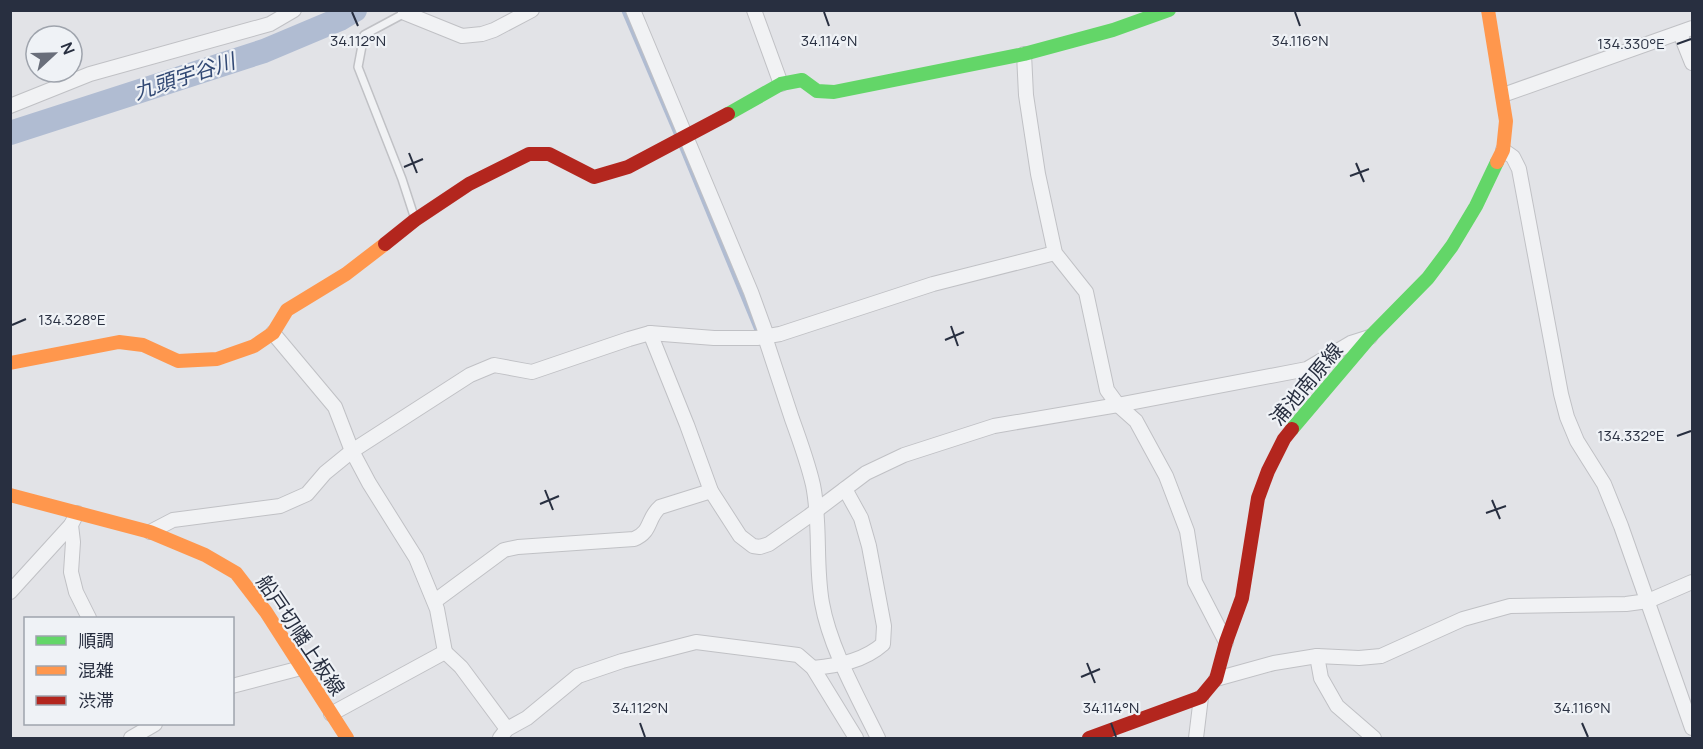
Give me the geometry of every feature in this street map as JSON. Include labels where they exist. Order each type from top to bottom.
[{"type":"main road","points":[[10,363],[119,342],[143,345],[178,361],[217,359],[254,345],[273,333],[287,309],[346,274],[415,220],[470,183],[529,154],[549,154],[594,177],[628,167],[682,140],[781,84],[802,80],[817,91],[834,92],[1023,54],[1113,30],[1169,10]]},
{"type":"main road","name":"浦池南原線","points":[[1201,697],[1216,679],[1242,598],[1258,498],[1284,439],[1370,337],[1428,278],[1452,246],[1476,206],[1503,150],[1506,121],[1488,10]]},
{"type":"main road","name":"船戸切幡上板線","points":[[10,495],[74,519],[150,532],[205,555],[236,573],[266,612],[347,738]]},
{"type":"main road","points":[[1089,738],[1201,697]]},
{"type":"street","points":[[10,106],[90,74],[270,24],[294,10]]},
{"type":"street","points":[[405,13],[462,36],[494,30],[532,10]]},
{"type":"street","points":[[633,10],[682,140],[751,292],[762,337],[804,453],[813,485],[813,513],[821,602],[826,621],[839,665],[878,738]]},
{"type":"street","points":[[754,10],[781,84]]},
{"type":"street","points":[[1503,95],[1686,31],[1692,63]]},
{"type":"street","points":[[1023,54],[1026,95],[1038,174],[1055,253],[1086,292],[1107,390],[1118,405],[1136,421],[1166,476],[1187,531],[1195,582],[1226,642]]},
{"type":"street","points":[[1503,150],[1513,156],[1519,169],[1567,417],[1577,441],[1604,484],[1692,728]]},
{"type":"street","points":[[150,532],[173,520],[280,506],[307,494],[325,473],[352,451],[470,375],[494,366],[532,372],[650,333],[714,338],[762,337],[801,328],[933,284],[1055,253]]},
{"type":"street","points":[[273,333],[335,407],[352,451],[369,483],[416,558],[435,601],[445,652],[460,667],[503,734],[527,718],[578,676],[622,661],[696,642],[798,655],[813,668],[856,738]]},
{"type":"street","points":[[650,333],[711,490],[741,536],[753,546],[760,547],[769,544],[866,473],[904,455],[994,426],[1308,369],[1352,343],[1370,337]]},
{"type":"street","points":[[813,668],[839,665],[873,652],[883,644],[884,626],[869,546],[861,518],[845,489]]},
{"type":"street","points":[[435,601],[504,550],[518,547],[634,539],[646,533],[660,507],[711,490]]},
{"type":"street","points":[[10,592],[74,519]]},
{"type":"street","points":[[74,519],[71,572],[76,592],[88,617]]},
{"type":"street","points":[[1216,679],[1274,663],[1317,656],[1359,658],[1381,656],[1463,619],[1510,606],[1626,604],[1648,601],[1692,582]]},
{"type":"street","points":[[331,714],[445,652]]},
{"type":"street","points":[[1317,656],[1321,678],[1337,706],[1374,738]]},
{"type":"street","points":[[234,686],[301,668]]},
{"type":"street","points":[[1196,738],[1201,697]]},
{"type":"street","points":[[130,738],[152,728]]},
{"type":"lane","points":[[405,13],[364,35],[358,68],[402,179],[415,220]]},
{"type":"waterway","name":"九頭宇谷川","points":[[10,133],[264,51],[340,19],[355,10]]},
{"type":"waterway","points":[[623,10],[677,137]]},
{"type":"waterway","points":[[681,147],[758,334]]},
{"type":"traffic: fast","points":[[728,114],[781,84],[802,80],[817,91],[834,92],[1024,54],[1113,30],[1169,10]]},
{"type":"traffic: fast","points":[[1292,429],[1370,337],[1428,278],[1452,246],[1476,206],[1497,162]]},
{"type":"traffic: slow","points":[[1488,10],[1506,121],[1503,150],[1497,162]]},
{"type":"traffic: slow","points":[[10,363],[119,342],[143,345],[178,361],[217,359],[254,346],[273,333],[287,310],[346,274],[385,244]]},
{"type":"traffic: slow","points":[[10,495],[150,532],[205,555],[236,573],[266,612],[347,738]]},
{"type":"traffic: jam","points":[[385,244],[415,220],[469,184],[529,154],[549,154],[594,177],[628,167],[728,114]]},
{"type":"traffic: jam","points":[[1089,738],[1201,697],[1216,679],[1242,598],[1258,498],[1268,471],[1284,439],[1292,429]]}]
